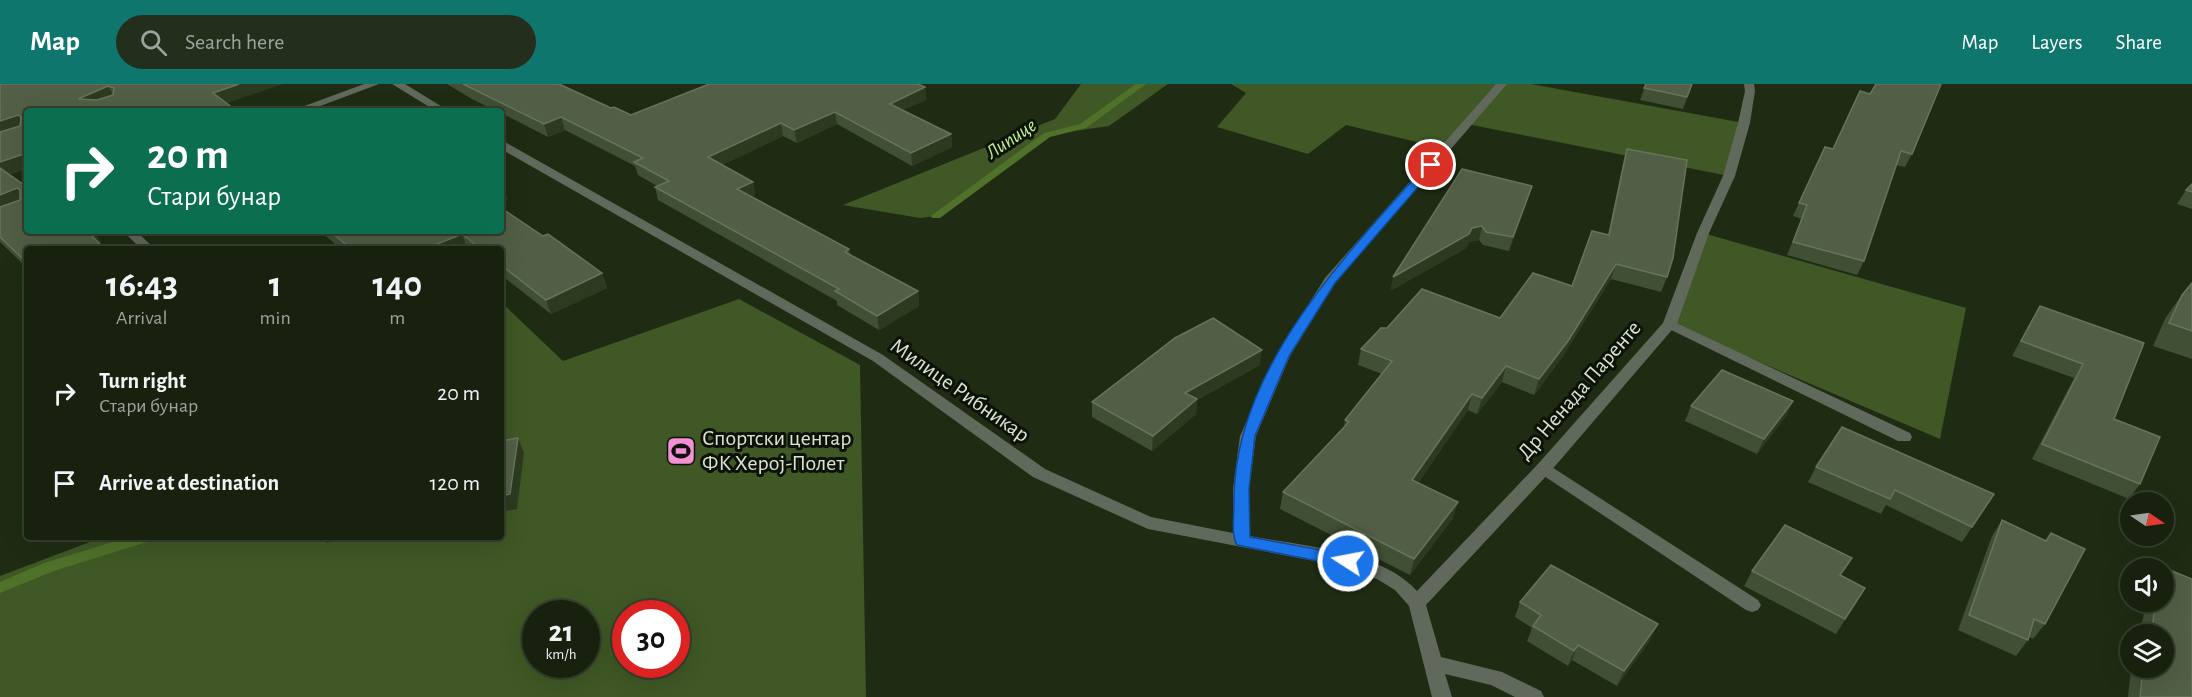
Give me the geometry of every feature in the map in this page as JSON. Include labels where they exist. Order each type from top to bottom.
[{"type":"street","points":[[305,108],[374,84]]},
{"type":"street","points":[[397,84],[439,108]]},
{"type":"street","points":[[1242,541],[1241,489],[1248,436],[1283,356],[1330,281],[1502,84]]},
{"type":"street","name":"Др Ненада Паренте","points":[[1417,603],[1544,468],[1670,324],[1703,232],[1729,176],[1744,123],[1749,84]]},
{"type":"street","name":"Милице Рибникар","points":[[504,146],[878,358],[1039,473],[1114,510],[1148,523],[1348,561],[1383,574],[1401,585],[1417,603]]},
{"type":"street","points":[[132,234],[146,246]]},
{"type":"street","points":[[1670,324],[1904,437]]},
{"type":"street","points":[[1544,468],[1752,604]]},
{"type":"street","points":[[1417,603],[1442,697]]},
{"type":"street","points":[[1433,663],[1495,678],[1534,697]]},
{"type":"green space","points":[[1081,84],[1168,84],[1109,126],[1047,135],[936,216],[920,218],[843,205],[1055,119]]},
{"type":"green space","points":[[1231,84],[1531,84],[1744,123],[1729,176],[1467,124],[1446,149],[1346,125],[1308,154],[1217,127],[1246,93]]},
{"type":"green space","points":[[1703,233],[1966,308],[1940,439],[1670,324]]},
{"type":"green space","name":"Спортски центар ФК Херој-Полет","points":[[739,299],[860,365],[866,697],[0,697],[0,576],[95,540],[504,540],[504,305],[563,361]]},
{"type":"building","points":[[2,84],[239,84],[213,93],[233,108],[24,108],[24,154],[0,162],[0,132],[20,126],[21,117],[18,115],[0,121],[0,85]],"holes":[[[108,86],[114,88],[113,95],[97,100],[78,99]]]},
{"type":"building","points":[[463,84],[559,84],[631,115],[709,84],[918,84],[925,87],[890,104],[951,134],[911,153],[835,112],[794,130],[781,123],[708,157],[753,182],[737,189],[849,249],[845,252],[918,291],[877,316],[835,291],[839,289],[655,187],[669,181],[634,162],[643,158],[561,117],[544,124]]},
{"type":"building","points":[[1646,84],[1692,84],[1687,97],[1644,88]]},
{"type":"building","points":[[1876,84],[1941,84],[1912,154],[1901,151],[1864,261],[1793,242],[1807,205],[1799,203],[1825,147],[1833,149],[1860,91],[1870,94]]},
{"type":"building","points":[[1627,149],[1687,160],[1673,258],[1667,277],[1616,264],[1568,341],[1539,379],[1506,366],[1482,398],[1472,394],[1412,480],[1458,502],[1414,559],[1283,492],[1349,422],[1345,420],[1392,361],[1361,349],[1381,328],[1387,328],[1422,289],[1500,318],[1533,273],[1572,286],[1592,231],[1609,235]]},
{"type":"building","points":[[0,168],[24,185],[24,234],[90,234],[102,246],[24,246],[24,260],[0,237],[0,207],[20,200],[20,190],[17,188],[0,195]]},
{"type":"building","points":[[1462,169],[1532,186],[1513,237],[1486,232],[1482,226],[1472,228],[1469,234],[1393,277]]},
{"type":"building","points":[[2192,184],[2192,192],[2186,190]]},
{"type":"building","points":[[504,210],[543,236],[548,234],[602,273],[546,300],[504,267],[504,246],[477,246],[462,234],[504,234]]},
{"type":"building","points":[[334,234],[462,234],[432,246],[348,246]]},
{"type":"building","points":[[2192,283],[2192,331],[2169,323],[2182,295]]},
{"type":"building","points":[[2040,306],[2144,343],[2114,419],[2160,437],[2140,484],[2042,444],[2083,364],[2021,341]]},
{"type":"building","points":[[1213,318],[1262,350],[1185,393],[1197,399],[1153,436],[1092,402],[1175,338]]},
{"type":"building","points":[[1722,370],[1793,401],[1764,439],[1691,406]]},
{"type":"building","points":[[1842,427],[1994,494],[1972,527],[1895,490],[1890,499],[1816,467]]},
{"type":"building","points":[[518,438],[510,494],[504,495],[504,440]]},
{"type":"building","points":[[2002,520],[2046,541],[2051,533],[2085,549],[2045,624],[2034,619],[2028,640],[1969,615]]},
{"type":"building","points":[[1785,525],[1852,558],[1840,575],[1865,588],[1845,619],[1752,571]]},
{"type":"building","points":[[1551,565],[1658,624],[1624,671],[1578,645],[1574,651],[1533,626],[1541,615],[1520,602]]},
{"type":"building","points":[[2174,572],[2192,579],[2192,697],[2140,697],[2142,678],[2174,678],[2174,624],[2153,624],[2154,612],[2174,612]]},
{"type":"waterway","name":"Липице","points":[[936,216],[1047,135],[1083,126],[1142,84]]},
{"type":"waterway","points":[[0,588],[49,567],[135,540]]},
{"type":"place","name":"Спортски центар ФК Херој-Полет","points":[[681,451]]},
{"type":"route","points":[[1348,561],[1242,541],[1241,489],[1248,436],[1283,356],[1330,281],[1431,165]]}]
